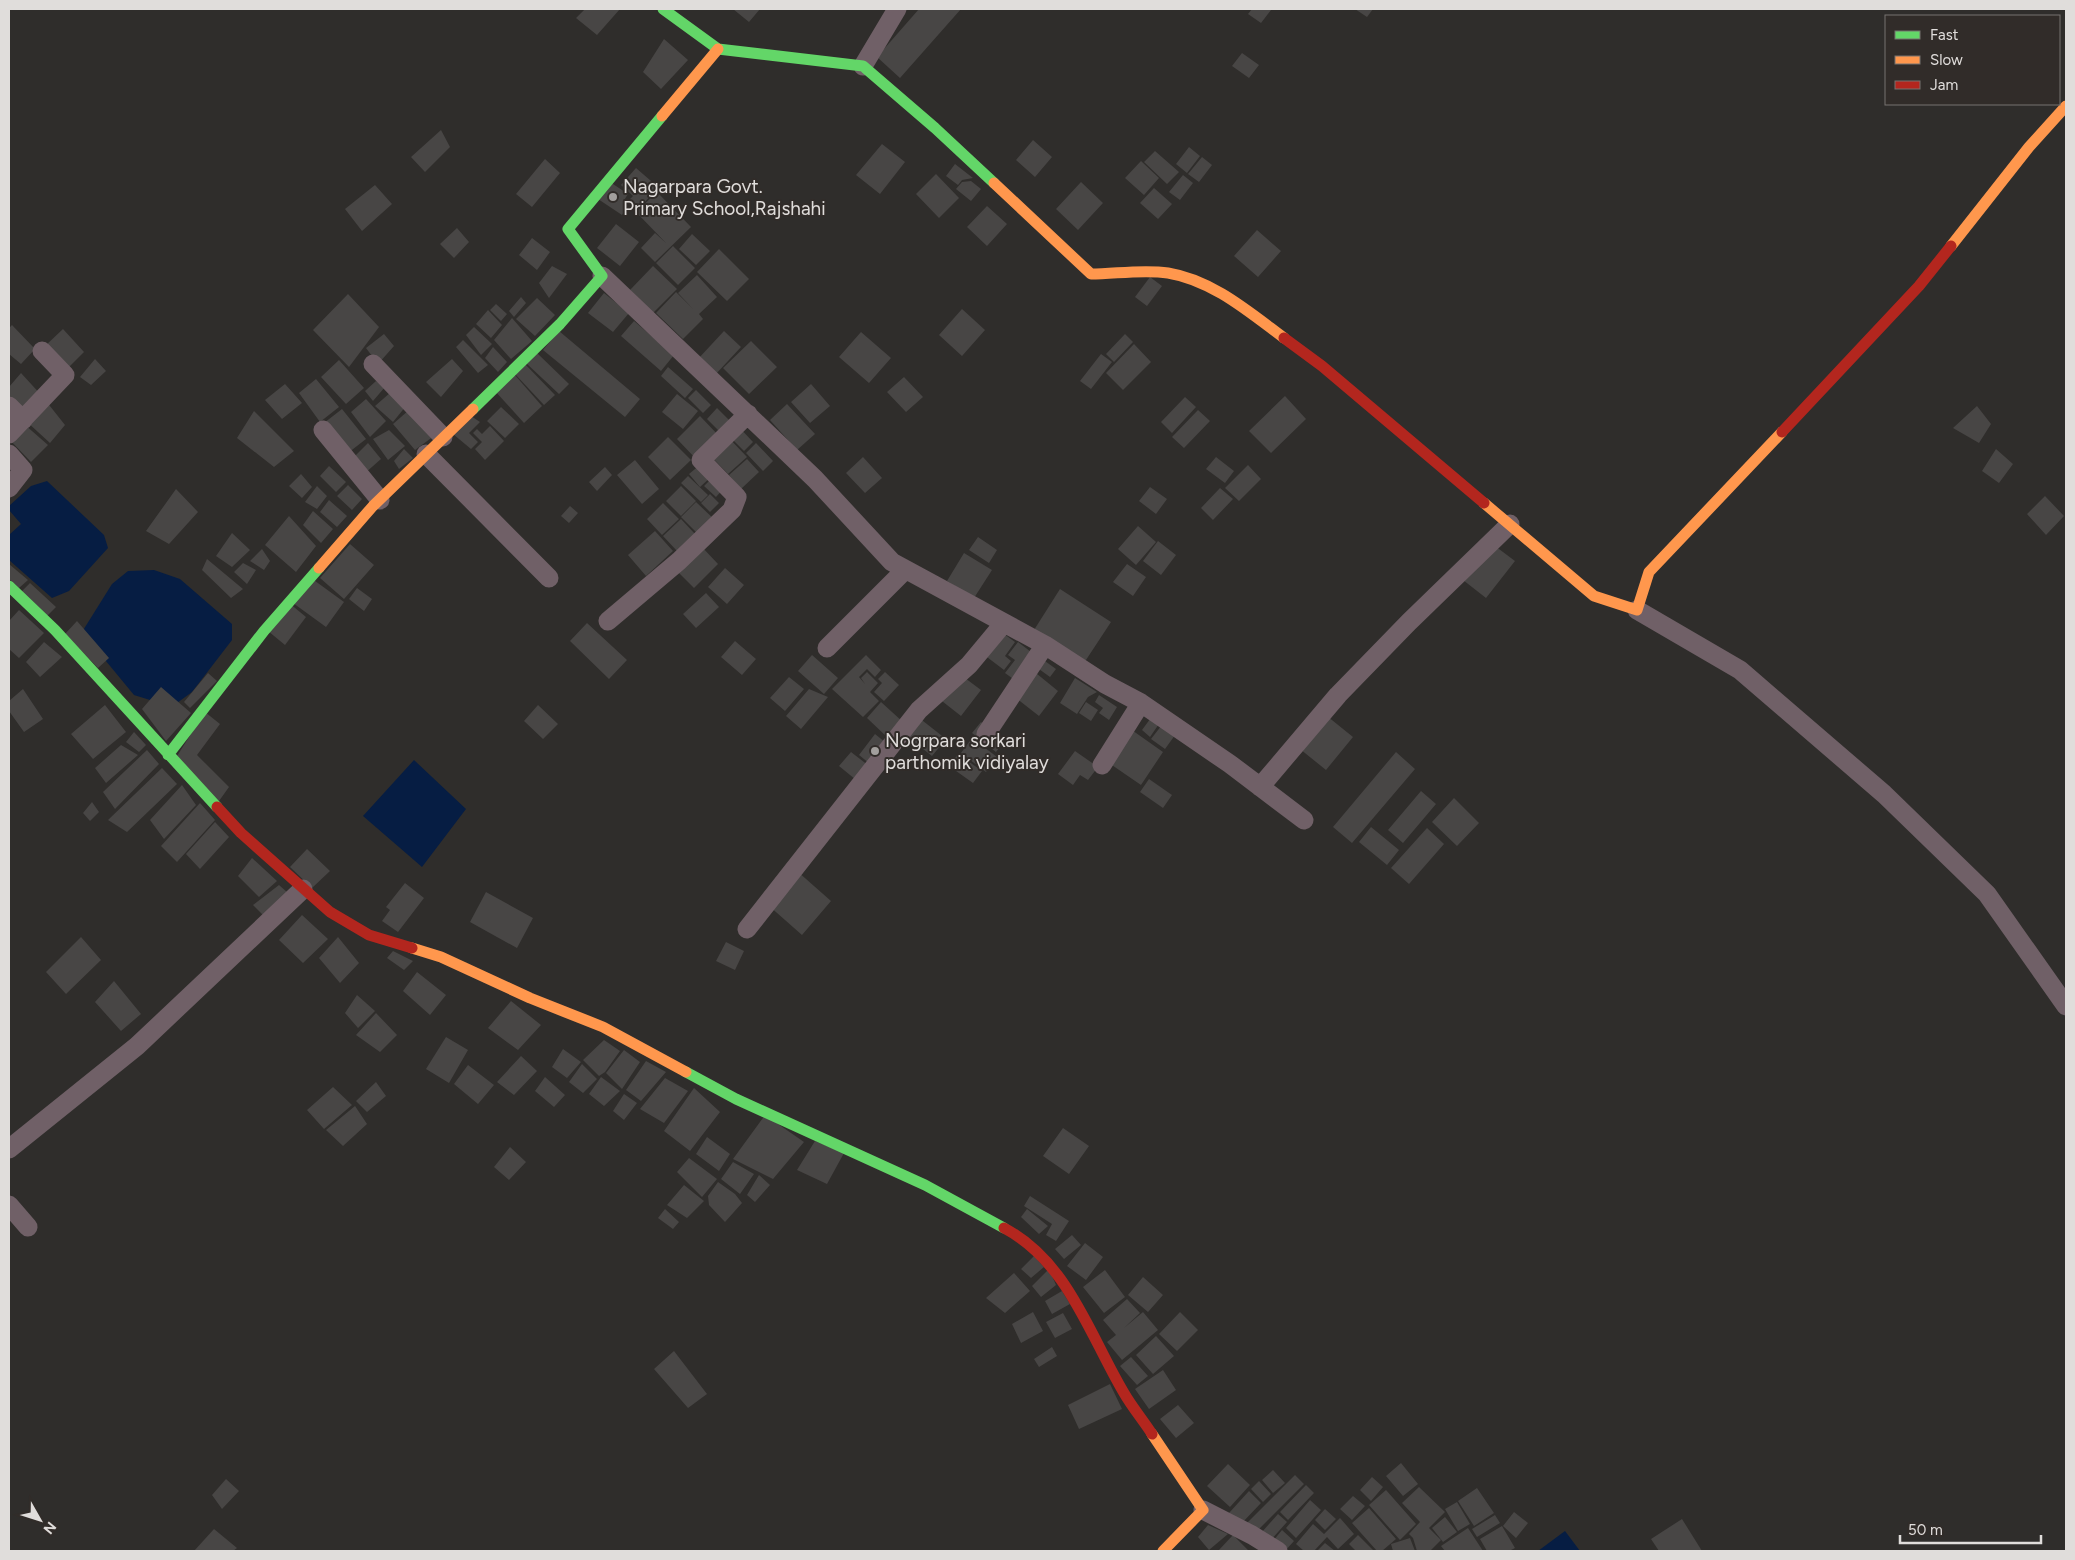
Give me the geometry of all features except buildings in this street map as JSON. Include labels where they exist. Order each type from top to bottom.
[{"type":"street","points":[[663,9],[718,49],[863,66],[934,128],[1091,274],[1167,274],[1196,281],[1235,302],[1322,366],[1594,596],[1637,610],[1740,670],[1884,794],[1987,894],[2066,1006]]},
{"type":"street","points":[[863,66],[897,9]]},
{"type":"street","points":[[718,49],[568,229],[602,276],[815,479],[892,562],[1045,645],[1105,684],[1140,703],[1304,820]]},
{"type":"street","points":[[1637,610],[1649,572],[1919,286],[2029,147],[2066,106]]},
{"type":"street","points":[[168,755],[264,631],[380,500],[560,324],[602,276]]},
{"type":"street","points":[[9,434],[65,374],[42,351]]},
{"type":"street","points":[[373,364],[443,437]]},
{"type":"street","points":[[9,406],[23,420]]},
{"type":"street","points":[[608,622],[679,561],[732,510],[737,497],[700,460],[748,414]]},
{"type":"street","points":[[323,430],[380,500]]},
{"type":"street","points":[[9,454],[23,470],[9,488]]},
{"type":"street","points":[[426,454],[549,578]]},
{"type":"street","points":[[1260,787],[1338,695],[1409,622],[1510,524]]},
{"type":"street","points":[[827,648],[905,570]]},
{"type":"street","points":[[9,586],[55,630],[217,809],[303,889],[356,929],[376,938],[440,957],[503,987],[603,1027],[736,1099],[924,1185],[1029,1243],[1049,1262],[1083,1316],[1124,1393],[1203,1510],[1252,1535],[1278,1551]]},
{"type":"street","points":[[747,929],[919,710],[969,666],[1004,623]]},
{"type":"street","points":[[986,734],[1045,645]]},
{"type":"street","points":[[1102,765],[1140,703]]},
{"type":"street","points":[[9,1148],[137,1046],[303,889]]},
{"type":"street","points":[[9,1205],[28,1227]]},
{"type":"street","points":[[1163,1551],[1203,1510]]},
{"type":"water","points":[[47,481],[104,535],[108,548],[69,591],[52,598],[9,560],[9,535],[21,524],[9,510],[9,506],[31,486]]},
{"type":"water","points":[[154,570],[180,579],[232,624],[232,640],[192,692],[177,703],[166,705],[134,695],[82,632],[112,584],[128,571]]},
{"type":"water","points":[[414,760],[466,809],[422,867],[363,816]]},
{"type":"water","points":[[1565,1531],[1580,1551],[1538,1551]]},
{"type":"traffic: fast","points":[[663,9],[718,49],[863,66],[935,128],[994,183]]},
{"type":"traffic: fast","points":[[473,409],[560,324],[602,276],[568,229],[662,116]]},
{"type":"traffic: fast","points":[[168,755],[264,631],[319,568]]},
{"type":"traffic: fast","points":[[9,586],[55,630],[217,807]]},
{"type":"traffic: fast","points":[[686,1072],[736,1099],[925,1185],[1004,1228]]},
{"type":"traffic: slow","points":[[662,116],[718,49]]},
{"type":"traffic: slow","points":[[1951,246],[2029,147],[2066,106]]},
{"type":"traffic: slow","points":[[994,183],[1091,274],[1149,271],[1168,273],[1200,282],[1229,298],[1284,338]]},
{"type":"traffic: slow","points":[[319,568],[373,506],[473,409]]},
{"type":"traffic: slow","points":[[1484,503],[1594,596],[1637,610],[1649,572],[1782,432]]},
{"type":"traffic: slow","points":[[412,948],[441,957],[530,998],[603,1027],[686,1072]]},
{"type":"traffic: slow","points":[[1152,1434],[1203,1510],[1163,1551]]},
{"type":"traffic: jam","points":[[1782,432],[1919,286],[1951,246]]},
{"type":"traffic: jam","points":[[1284,338],[1322,366],[1484,503]]},
{"type":"traffic: jam","points":[[217,807],[241,833],[330,912],[369,935],[412,948]]},
{"type":"traffic: jam","points":[[1004,1228],[1026,1242],[1045,1260],[1061,1280],[1088,1324],[1124,1393],[1152,1434]]},
{"type":"place","name":"Nagarpara Govt. Primary School,Rajshahi","points":[[613,197]]},
{"type":"place","name":"Nogrpara sorkari parthomik vidiyalay","points":[[875,751]]}]
